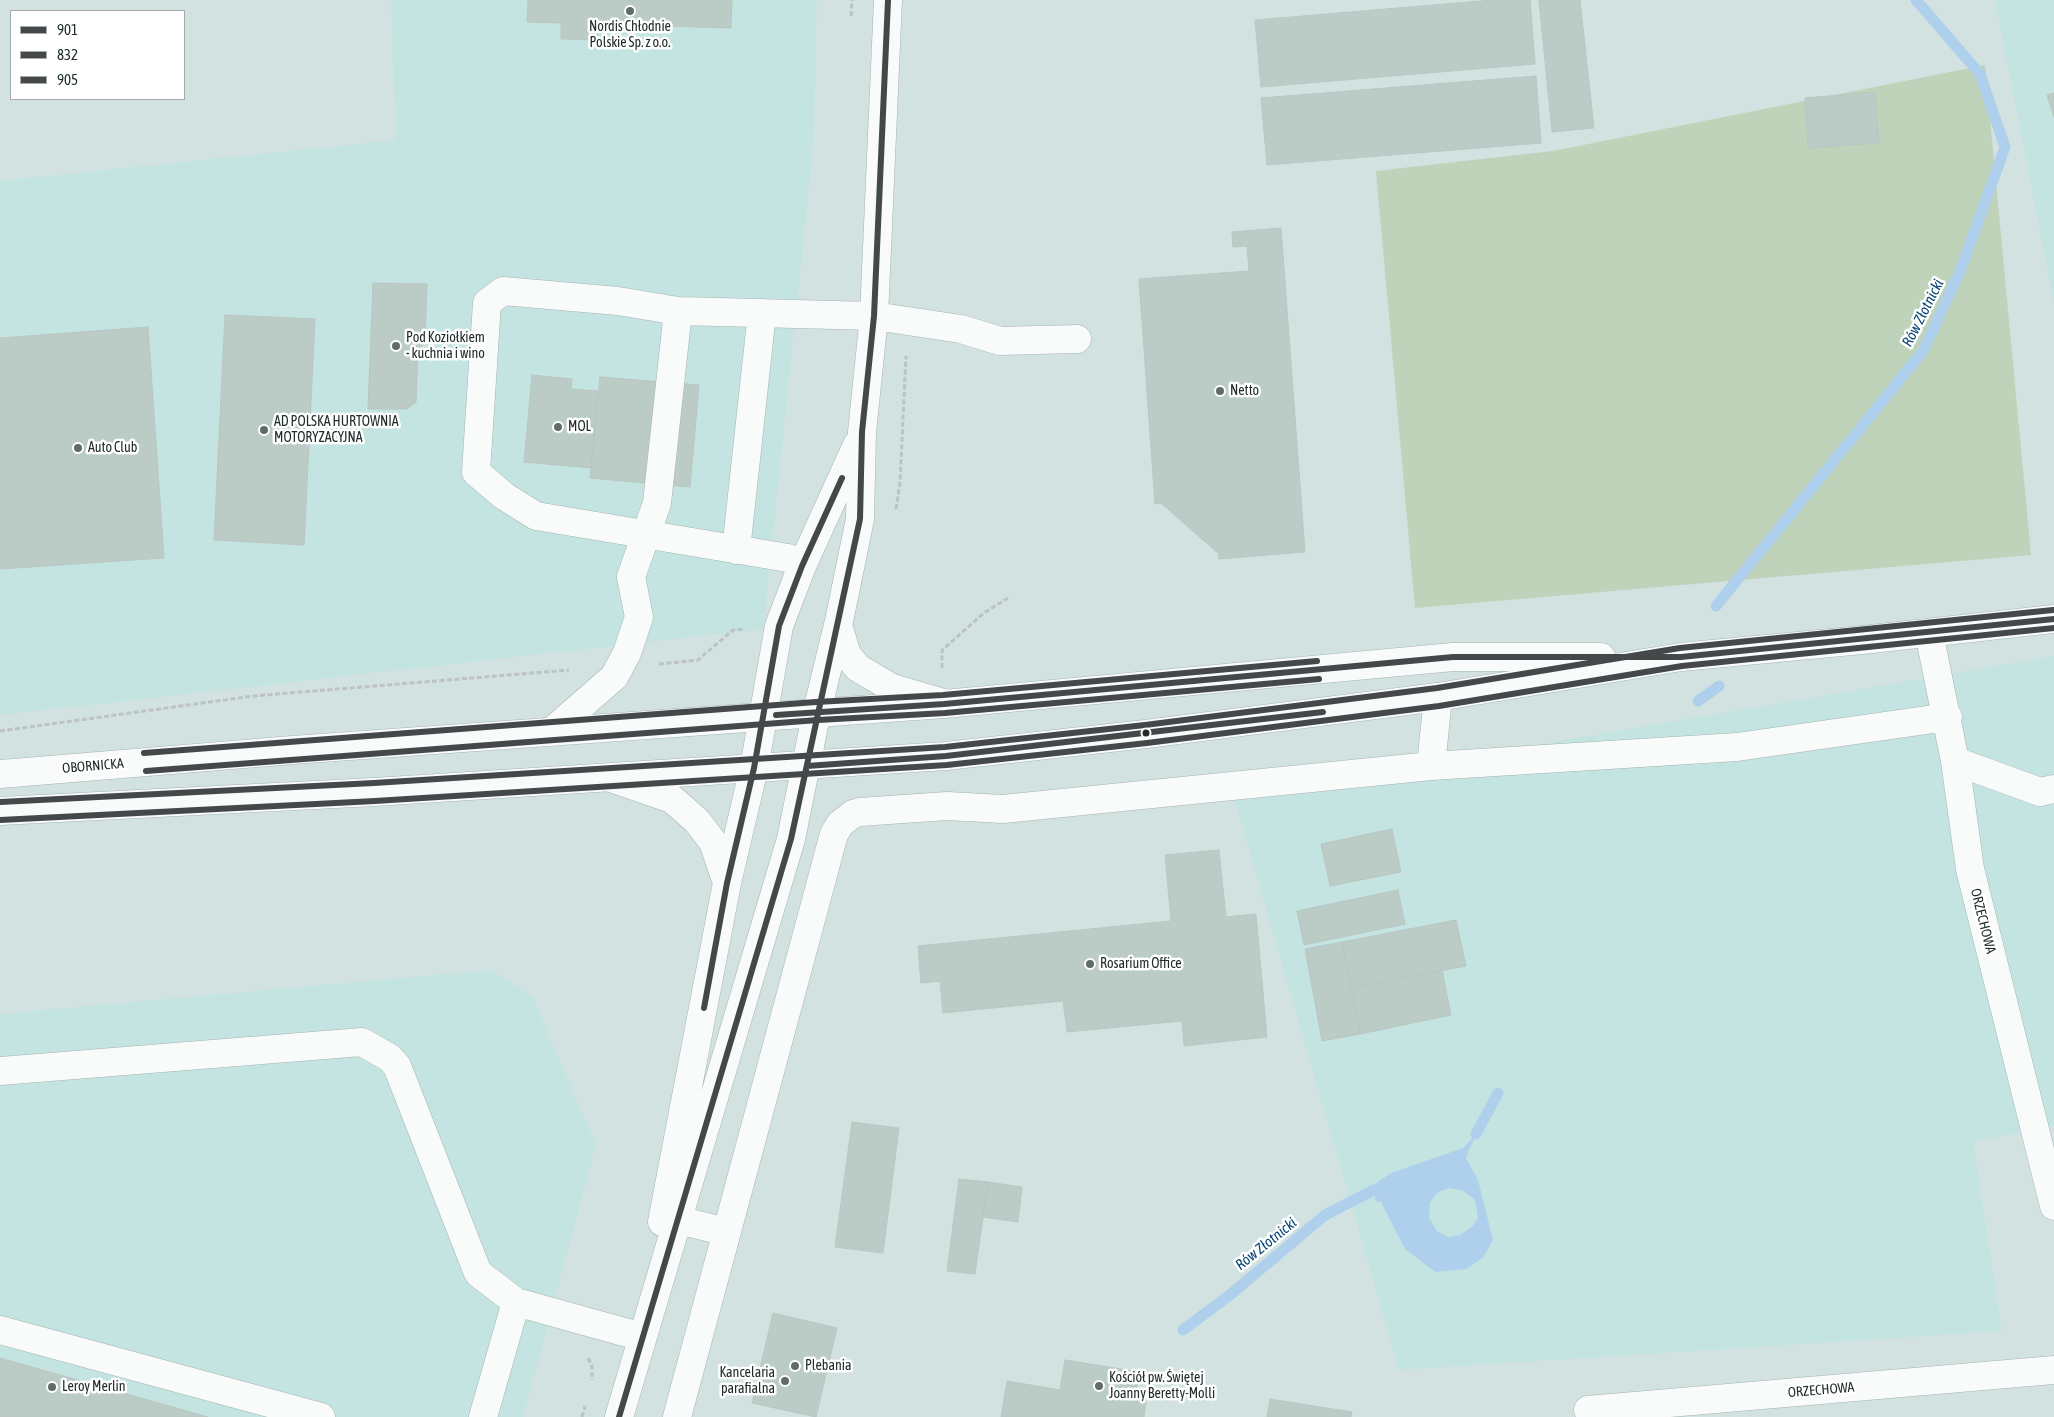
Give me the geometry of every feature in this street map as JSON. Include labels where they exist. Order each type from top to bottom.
[{"type":"street","points":[[619,1417],[791,839],[860,518],[862,432],[874,316],[888,0]]},
{"type":"street","points":[[802,566],[788,558],[536,516],[504,496],[476,472],[487,303],[503,290],[618,301],[678,311],[874,316],[962,329],[1000,342],[1078,339]]},
{"type":"street","points":[[552,731],[614,677],[627,653],[639,617],[632,577],[657,503],[678,311]]},
{"type":"street","points":[[736,550],[762,313]]},
{"type":"street","points":[[642,1337],[683,1100],[705,1002],[726,884],[754,768],[779,626],[802,566],[862,432]]},
{"type":"street","name":"OBORNICKA","points":[[754,768],[946,756],[1127,736],[1438,697],[1681,657],[2054,619]]},
{"type":"street","points":[[838,625],[847,655],[858,668],[892,688],[944,704]]},
{"type":"street","name":"ORZECHOWA","points":[[1929,633],[1948,717],[1970,869],[2054,1206]]},
{"type":"street","name":"OBORNICKA","points":[[0,774],[817,711],[944,704],[1452,656],[1681,657]]},
{"type":"street","points":[[1432,766],[1438,697]]},
{"type":"street","points":[[677,1417],[834,834],[840,824],[860,812],[947,806],[1003,809],[1432,766],[1737,747],[1948,717]]},
{"type":"street","points":[[1955,761],[2040,792],[2054,789]]},
{"type":"street","points":[[0,811],[610,778],[754,768]]},
{"type":"street","points":[[610,778],[672,800],[697,821],[713,842],[726,884]]},
{"type":"street","points":[[0,1071],[362,1042],[390,1058],[397,1066],[478,1273],[516,1302],[642,1337]]},
{"type":"street","points":[[678,1220],[727,1232]]},
{"type":"street","points":[[483,1417],[516,1302]]},
{"type":"street","points":[[0,1330],[321,1417]]},
{"type":"street","name":"ORZECHOWA","points":[[1588,1410],[2054,1370]]},
{"type":"path","points":[[942,670],[942,650],[984,613],[1008,598]]},
{"type":"path","points":[[651,664],[698,660],[733,630],[747,629]]},
{"type":"path","points":[[0,731],[254,696],[577,670]]},
{"type":"path","points":[[586,1355],[592,1366],[593,1378]]},
{"type":"shaded area","points":[[391,0],[817,0],[813,149],[763,629],[0,715],[0,181],[396,140]]},
{"type":"shaded area","points":[[1995,0],[2054,0],[2054,303]]},
{"type":"shaded area","points":[[2054,656],[2054,1126],[1973,1142],[2002,1331],[1399,1370],[1234,797]]},
{"type":"shaded area","name":"Leroy Merlin","points":[[491,970],[532,996],[596,1145],[523,1417],[0,1417],[0,1014]]},
{"type":"shaded area","points":[[1476,1134],[1466,1158],[1478,1180],[1493,1240],[1483,1258],[1466,1269],[1435,1272],[1405,1249],[1381,1202],[1375,1201],[1375,1184],[1391,1173],[1463,1148]],"holes":[[[1449,1188],[1462,1190],[1475,1200],[1478,1218],[1472,1227],[1460,1235],[1448,1237],[1437,1231],[1429,1218],[1430,1203],[1437,1193]]]},
{"type":"green space","points":[[1985,65],[2031,555],[1415,608],[1376,171],[1553,151]]},
{"type":"building","name":"Nordis Chłodnie Polskie Sp. z o.o.","points":[[528,0],[732,0],[731,28],[598,24],[597,40],[561,39],[561,23],[527,22]]},
{"type":"building","points":[[1493,0],[1530,0],[1535,64],[1261,87],[1255,20]]},
{"type":"building","points":[[1539,0],[1580,0],[1594,128],[1552,132]]},
{"type":"building","points":[[1536,76],[1541,143],[1267,165],[1261,98]]},
{"type":"building","points":[[1875,92],[1879,143],[1808,148],[1805,98]]},
{"type":"building","points":[[2054,93],[2054,117],[2047,95]]},
{"type":"building","name":"Netto","points":[[1281,228],[1305,552],[1219,559],[1219,554],[1161,503],[1155,504],[1139,279],[1249,271],[1247,246],[1233,247],[1232,232]]},
{"type":"building","name":"Pod Koziołkiem - kuchnia i wino","points":[[373,283],[427,284],[425,343],[418,349],[416,402],[407,409],[368,409]]},
{"type":"building","name":"AD POLSKA HURTOWNIA MOTORYZACYJNA","points":[[225,315],[315,319],[304,545],[214,540]]},
{"type":"building","name":"Auto Club","points":[[148,327],[164,558],[0,569],[0,338]]},
{"type":"building","points":[[532,375],[572,379],[571,389],[598,391],[591,468],[524,462]]},
{"type":"building","points":[[600,377],[699,385],[690,487],[590,478]]},
{"type":"building","points":[[1392,829],[1401,872],[1330,886],[1321,844]]},
{"type":"building","name":"Rosarium Office","points":[[1219,850],[1226,917],[1256,914],[1267,1037],[1184,1046],[1182,1021],[1067,1032],[1063,1001],[943,1013],[940,981],[921,983],[918,946],[1171,921],[1165,855]]},
{"type":"building","points":[[1398,890],[1405,924],[1304,945],[1297,911]]},
{"type":"building","points":[[1456,920],[1466,966],[1352,988],[1342,942]]},
{"type":"building","points":[[1342,942],[1360,1034],[1322,1041],[1305,949]]},
{"type":"building","points":[[1442,970],[1451,1015],[1360,1034],[1352,988]]},
{"type":"building","points":[[852,1122],[899,1128],[883,1253],[835,1247]]},
{"type":"building","points":[[959,1179],[988,1182],[975,1274],[947,1271]]},
{"type":"building","points":[[988,1182],[1022,1187],[1018,1222],[983,1217]]},
{"type":"building","name":"Plebania","points":[[773,1313],[837,1328],[816,1417],[752,1403]]},
{"type":"building","name":"Leroy Merlin","points":[[0,1358],[208,1417],[0,1417]]},
{"type":"building","name":"Kościół pw. Świętej Joanny Beretty-Molli","points":[[1065,1360],[1140,1372],[1135,1399],[1146,1401],[1144,1417],[1001,1417],[1007,1381],[1060,1390]]},
{"type":"building","points":[[1270,1399],[1352,1412],[1351,1417],[1267,1417]]},
{"type":"waterway","name":"Rów Złotnicki","points":[[1716,606],[1923,351],[1961,269],[2005,147],[1980,74],[1916,0]]},
{"type":"waterway","name":"Rów Złotnicki","points":[[1698,701],[1719,686]]},
{"type":"waterway","name":"Rów Złotnicki","points":[[1476,1134],[1498,1093]]},
{"type":"waterway","name":"Rów Złotnicki","points":[[1183,1330],[1231,1294],[1325,1215],[1374,1190]]},
{"type":"transit line","name":"901","points":[[619,1417],[791,839],[860,519],[862,432],[874,316],[888,0]]},
{"type":"transit line","name":"901","points":[[704,1008],[727,883],[754,768],[779,626],[802,566],[842,478]]},
{"type":"transit line","name":"905","points":[[0,802],[374,783],[945,747],[1145,725],[1437,688],[1680,648],[2053,610]]},
{"type":"transit line","name":"901","points":[[776,715],[944,704],[1453,657],[1681,657],[2054,619]]},
{"type":"transit line","name":"832","points":[[0,820],[375,801],[947,765],[1147,743],[1439,706],[1682,666],[2054,628]]},
{"type":"transit line","name":"905","points":[[144,753],[816,702],[943,695],[1317,661]]},
{"type":"transit line","name":"832","points":[[146,771],[818,720],[945,713],[1319,679]]},
{"type":"transit line","name":"901","points":[[807,766],[946,756],[1323,712]]},
{"type":"place","name":"Nordis Chłodnie Polskie Sp. z o.o.","points":[[630,11]]},
{"type":"place","name":"Pod Koziołkiem - kuchnia i wino","points":[[396,346]]},
{"type":"place","name":"Netto","points":[[1220,391]]},
{"type":"place","name":"MOL","points":[[558,427]]},
{"type":"place","name":"AD POLSKA HURTOWNIA MOTORYZACYJNA","points":[[264,430]]},
{"type":"place","name":"Auto Club","points":[[78,448]]},
{"type":"place","name":"Rosarium Office","points":[[1090,964]]},
{"type":"place","name":"Plebania","points":[[795,1366]]},
{"type":"place","name":"Kancelaria parafialna","points":[[785,1381]]},
{"type":"place","name":"Kościół pw. Świętej Joanny Beretty-Molli","points":[[1099,1386]]},
{"type":"place","name":"Leroy Merlin","points":[[52,1387]]}]
